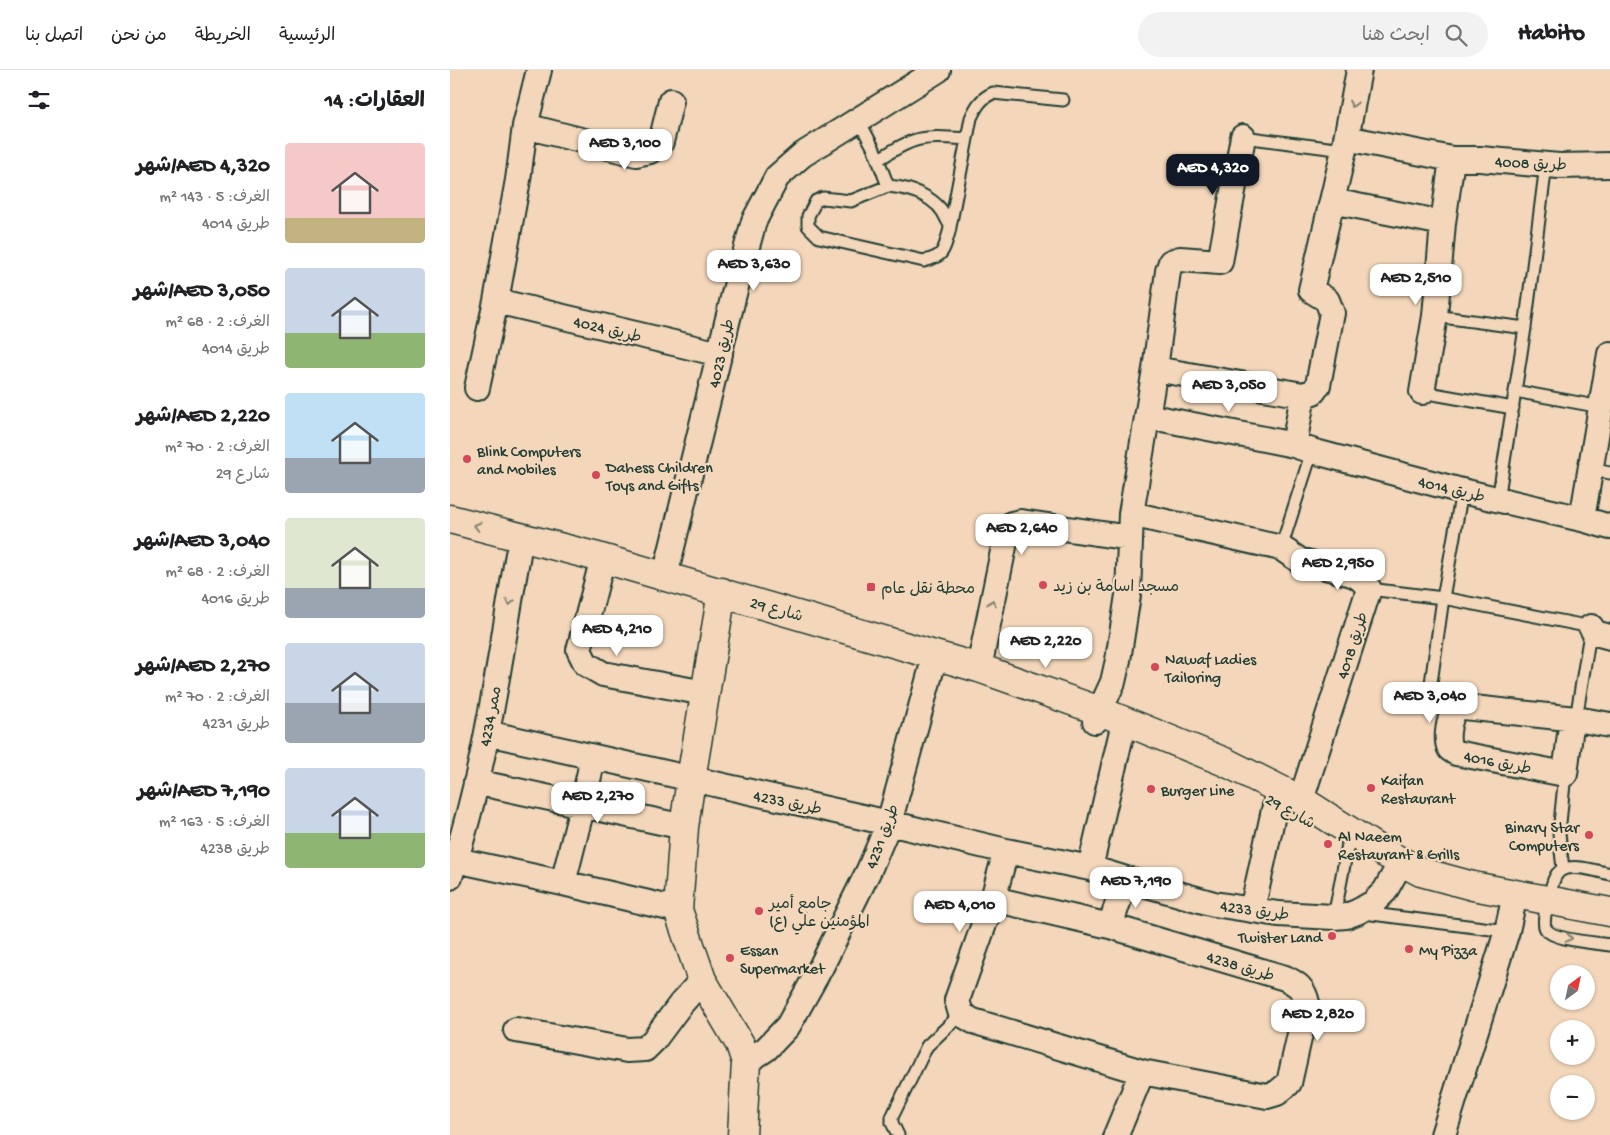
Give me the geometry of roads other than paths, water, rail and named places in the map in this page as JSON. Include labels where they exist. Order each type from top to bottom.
[{"type":"street","points":[[477,388],[496,301],[518,180],[525,126],[539,70]]},
{"type":"street","name":"طريق 4023","points":[[665,576],[734,294],[754,221],[777,176],[802,155],[858,119],[907,78],[938,70]]},
{"type":"street","points":[[1155,370],[1303,395],[1313,392],[1318,385],[1332,313],[1327,300],[1311,290],[1345,144],[1359,70]]},
{"type":"street","points":[[525,126],[636,154],[650,151],[661,142],[671,101]]},
{"type":"street","points":[[1097,716],[1112,682],[1118,660],[1128,595],[1131,514],[1155,370],[1168,271],[1171,262],[1180,259],[1220,262],[1243,137]]},
{"type":"street","name":"طريق 4008","points":[[1345,144],[1452,159],[1480,159],[1546,165],[1610,166]]},
{"type":"street","points":[[1422,392],[1435,316],[1443,223],[1452,159]]},
{"type":"street","points":[[1332,201],[1443,223]]},
{"type":"street","name":"طريق 4024","points":[[496,301],[720,354]]},
{"type":"street","points":[[1582,519],[1600,471],[1601,407],[1610,354]]},
{"type":"street","points":[[1303,395],[1303,448]]},
{"type":"street","name":"طريق 4014","points":[[1146,416],[1303,448],[1462,491],[1610,527]]},
{"type":"street","name":"طريق 4018","points":[[1131,514],[1280,548],[1299,560],[1355,575],[1369,589],[1289,801],[1252,910]]},
{"type":"street","name":"شارع 29","points":[[450,519],[665,576],[721,599],[932,667],[977,674]]},
{"type":"street","points":[[977,674],[1007,532],[1012,524],[1021,522],[1130,538]]},
{"type":"street","name":"شارع 29","points":[[450,538],[721,599],[977,674],[1020,694],[1097,716],[1225,762],[1398,869],[1423,887],[1511,911],[1546,907],[1610,912]]},
{"type":"street","name":"ممر 4234","points":[[453,868],[487,733],[518,554]]},
{"type":"street","points":[[599,573],[579,650],[586,664],[603,674],[706,693]]},
{"type":"street","points":[[721,599],[684,827],[678,910],[702,980],[740,1044],[746,1062],[742,1135]]},
{"type":"street","name":"طريق 4231","points":[[746,1062],[766,1049],[788,1026],[821,967],[869,870],[889,823],[932,667]]},
{"type":"street","name":"طريق 4016","points":[[1564,774],[1456,753],[1450,749],[1447,742],[1451,716],[1455,709],[1464,707],[1576,719],[1610,725]]},
{"type":"street","name":"شارع 29","points":[[1097,716],[1122,731],[1289,801],[1348,844],[1398,869]]},
{"type":"street","points":[[1564,774],[1571,726],[1575,724],[1576,719]]},
{"type":"street","points":[[1090,868],[1122,731]]},
{"type":"street","name":"طريق 4233","points":[[487,733],[1006,851],[1090,868],[1214,904],[1278,914],[1334,917],[1346,916],[1357,912],[1373,903],[1385,890],[1398,869]]},
{"type":"street","points":[[564,882],[593,757]]},
{"type":"street","points":[[476,782],[684,827]]},
{"type":"street","points":[[961,1014],[957,1000],[993,899],[1006,851]]},
{"type":"street","points":[[453,868],[564,882],[678,910]]},
{"type":"street","points":[[1110,926],[1126,880]]},
{"type":"street","name":"طريق 4238","points":[[961,1014],[973,1021],[1142,1072],[1267,1096],[1277,1093],[1289,1082],[1307,1003],[1304,993],[1296,984],[1285,978],[1110,926],[993,899]]},
{"type":"street","name":"شارع 29","points":[[1546,907],[1610,925]]},
{"type":"street","points":[[1443,1135],[1511,911]]},
{"type":"street","points":[[516,1030],[627,1050],[645,1049],[702,980]]},
{"type":"street","points":[[1116,1135],[1142,1072]]},
{"type":"lane","points":[[950,227],[944,212],[936,203],[916,192],[888,186],[851,201],[823,198],[816,201],[808,216],[808,226],[819,237],[924,261],[936,258],[944,251],[950,227],[966,139],[971,118],[977,105],[985,96],[993,93],[1063,100]]},
{"type":"lane","points":[[858,119],[888,186]]},
{"type":"lane","points":[[1243,137],[1345,144]]},
{"type":"lane","points":[[878,160],[902,144],[918,138],[966,139]]},
{"type":"lane","points":[[1498,500],[1526,328],[1546,165]]},
{"type":"lane","points":[[1435,316],[1526,328]]},
{"type":"lane","points":[[1515,391],[1601,407]]},
{"type":"lane","points":[[1422,392],[1513,408]]},
{"type":"lane","points":[[1280,548],[1303,448]]},
{"type":"lane","points":[[1431,684],[1443,598],[1462,491]]},
{"type":"lane","points":[[1369,589],[1443,598],[1600,632],[1576,719]]},
{"type":"lane","points":[[1563,869],[1559,833],[1564,774]]},
{"type":"lane","points":[[1334,917],[1348,844]]},
{"type":"lane","points":[[1610,874],[1574,867],[1563,869],[1557,873],[1546,907],[1544,926],[1546,931],[1555,936],[1610,945]]},
{"type":"lane","points":[[1357,912],[1511,911]]},
{"type":"lane","points":[[898,1135],[892,1123],[892,1116],[922,1054],[939,1034],[961,1014]]},
{"type":"place","name":"Blink Computers and Mobiles","points":[[467,459]]},
{"type":"place","name":"Dahess Children Toys and Gifts","points":[[596,475]]},
{"type":"place","name":"مسجد اسامة بن زيد","points":[[1043,585]]},
{"type":"place","name":"محطة نقل عام","points":[[871,587]]},
{"type":"place","name":"Nawaf Ladies Tailoring","points":[[1155,667]]},
{"type":"place","name":"Kaifan Restaurant","points":[[1371,788]]},
{"type":"place","name":"Burger Line","points":[[1151,789]]},
{"type":"place","name":"Binary Star Computers","points":[[1589,835]]},
{"type":"place","name":"Al Naeem Restaurant & Grills","points":[[1328,844]]},
{"type":"place","name":"جامع أمير المؤمنين علي (ع)","points":[[759,911]]},
{"type":"place","name":"Twister Land","points":[[1332,936]]},
{"type":"place","name":"My Pizza","points":[[1409,949]]},
{"type":"place","name":"Essan Supermarket","points":[[730,958]]}]
